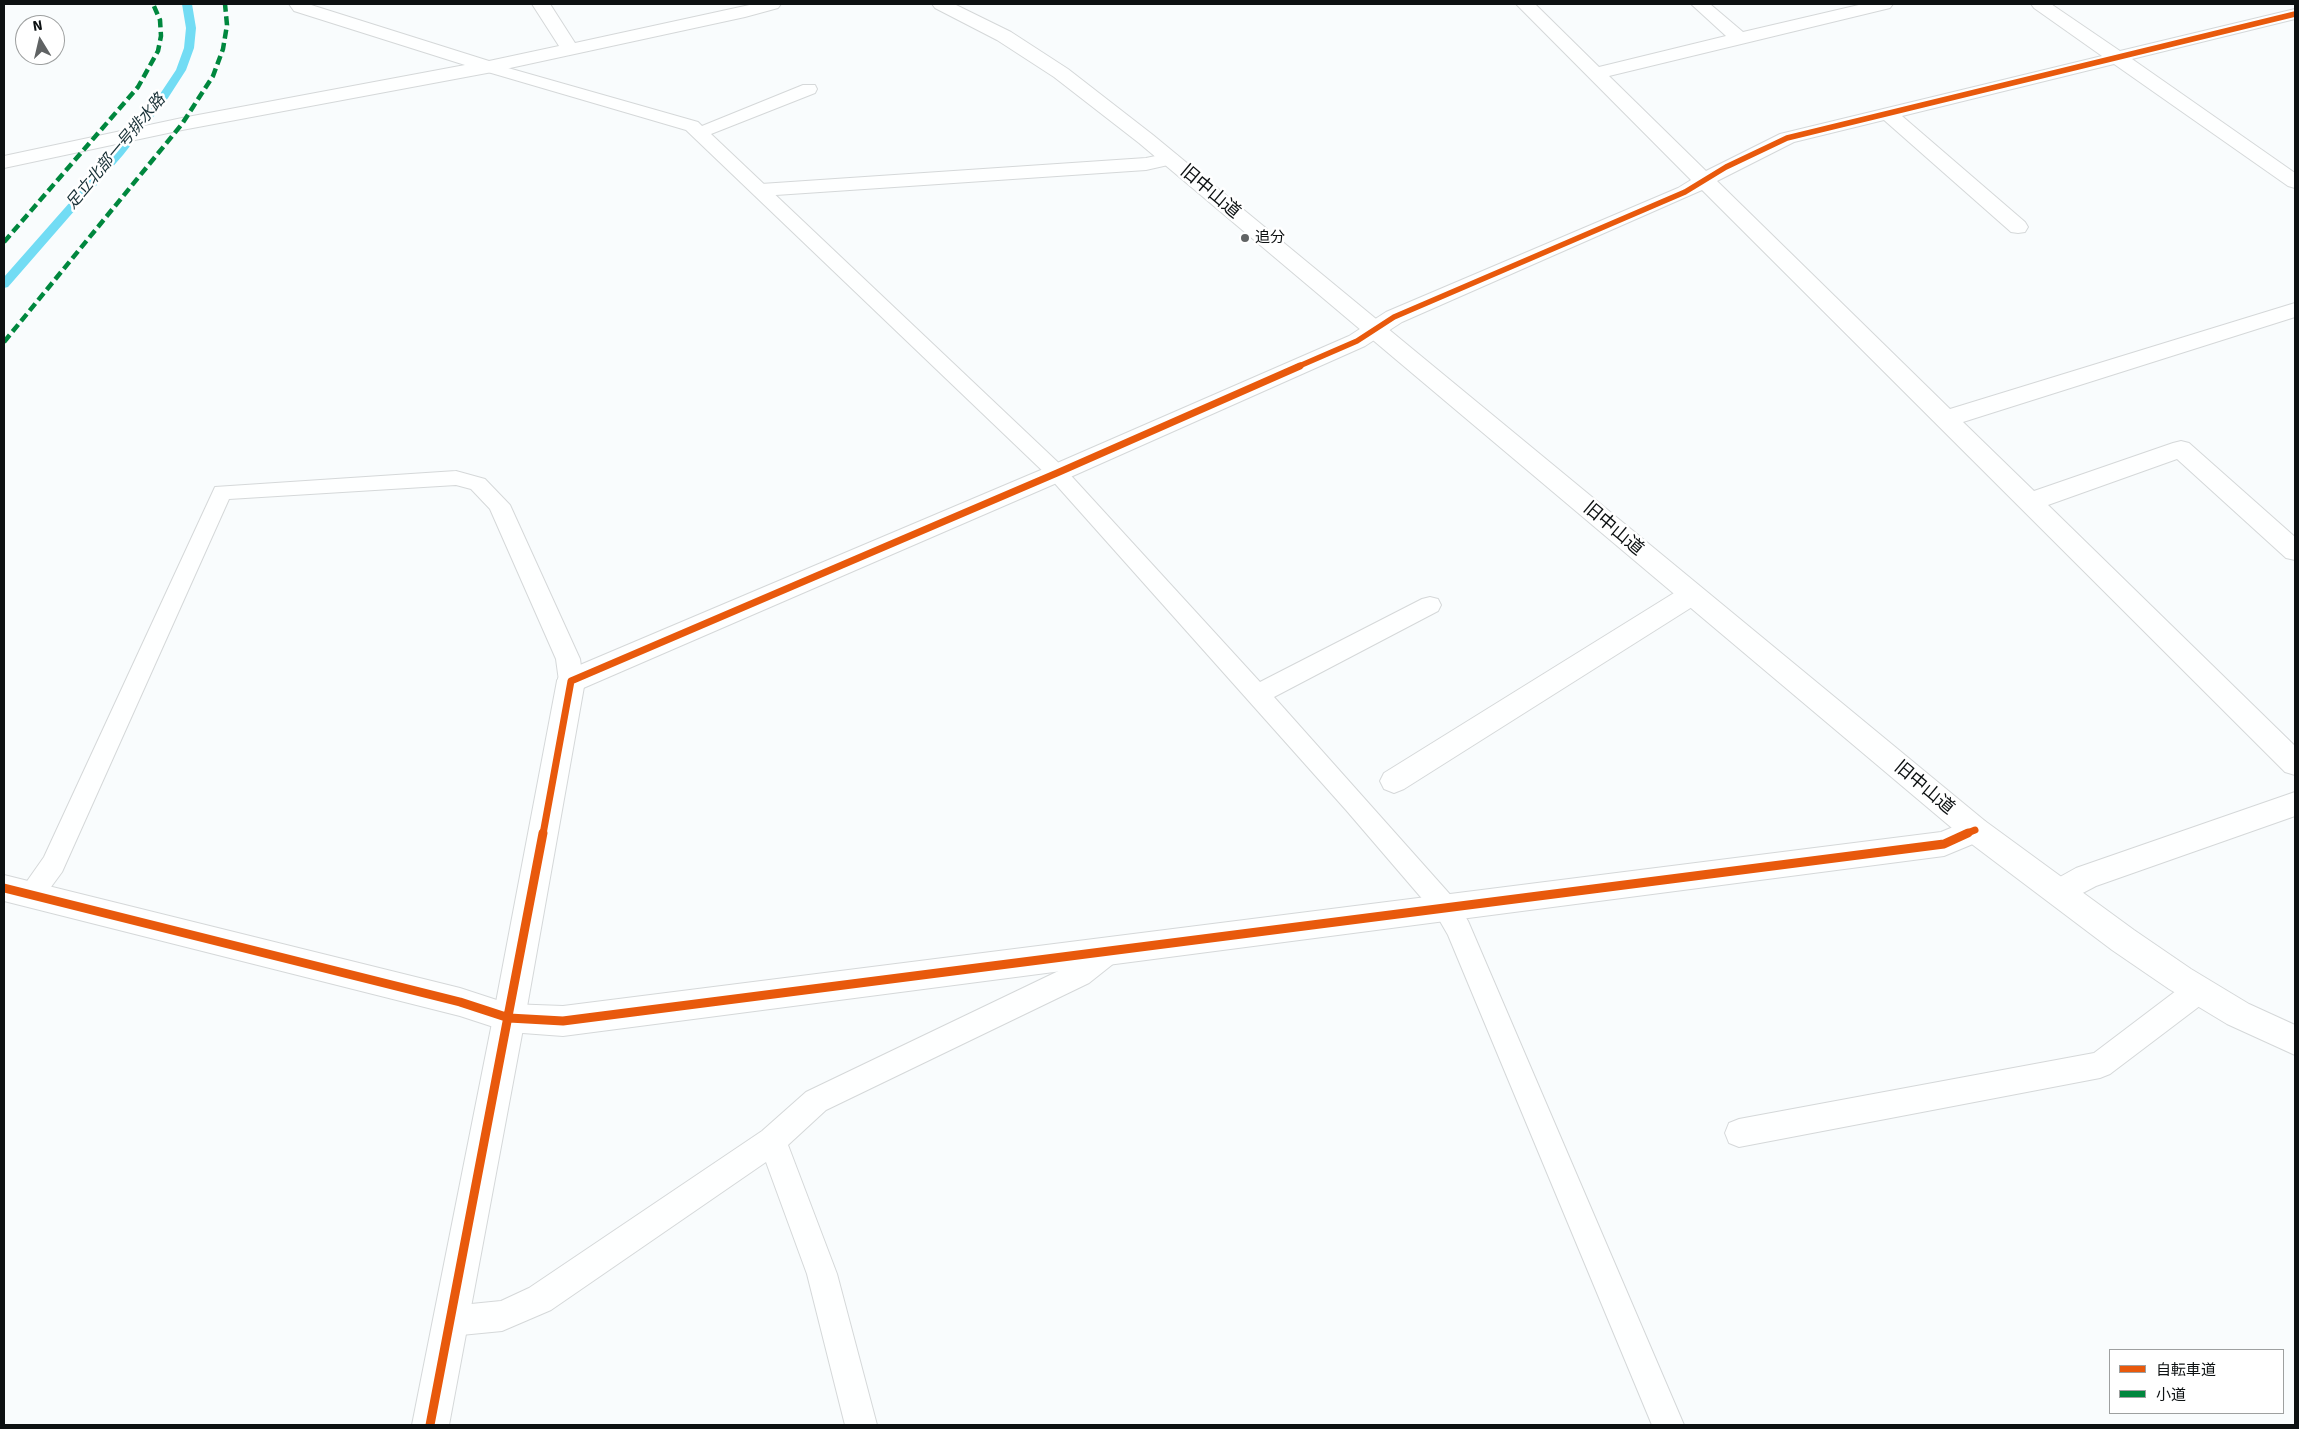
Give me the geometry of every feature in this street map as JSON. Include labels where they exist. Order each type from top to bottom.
[{"type":"street","points":[[298,4],[300,7],[487,66]]},
{"type":"street","points":[[542,4],[569,48]]},
{"type":"street","points":[[4,162],[182,124],[487,66],[744,12],[772,4]]},
{"type":"street","name":"旧中山道","points":[[940,4],[1004,36],[1061,73],[1170,159],[1975,830],[2123,940],[2199,990],[2238,1014],[2295,1040]]},
{"type":"street","points":[[1525,4],[2295,764]]},
{"type":"street","points":[[1700,4],[1739,38]]},
{"type":"street","points":[[1597,73],[1884,4]]},
{"type":"street","points":[[2040,4],[2295,182]]},
{"type":"street","points":[[430,1425],[572,681],[1057,473],[1376,330],[1394,317],[1685,192],[1703,180],[1787,138],[2295,14]]},
{"type":"street","points":[[1886,113],[2018,227]]},
{"type":"street","points":[[761,190],[1146,164],[1170,159]]},
{"type":"street","points":[[1945,419],[2295,310]]},
{"type":"street","points":[[2030,502],[2181,449],[2295,552]]},
{"type":"street","points":[[1394,781],[1691,595]]},
{"type":"street","points":[[2060,892],[2086,877],[2295,804]]},
{"type":"street","points":[[17,891],[460,1002],[509,1018],[563,1021],[1944,844],[1975,830]]},
{"type":"lane","points":[[487,66],[692,126],[1057,473],[1446,908],[1459,929],[1668,1425]]},
{"type":"lane","points":[[699,133],[808,89]]},
{"type":"lane","points":[[17,891],[53,864],[222,492],[456,478],[478,484],[499,505],[568,659],[572,681]]},
{"type":"lane","points":[[1257,695],[1430,605]]},
{"type":"lane","points":[[450,1321],[502,1316],[540,1299],[772,1141],[816,1102],[1080,974],[1109,952]]},
{"type":"lane","points":[[1739,1133],[2100,1065],[2199,990]]},
{"type":"lane","points":[[772,1141],[822,1274],[861,1425]]},
{"type":"waterway","name":"足立北部一号排水路","points":[[4,284],[119,153],[164,96],[181,70],[189,48],[191,28],[187,4]]},
{"type":"marked path","points":[[4,242],[138,87],[158,51],[161,36],[160,20],[153,4]]},
{"type":"marked path","points":[[4,342],[182,124],[213,76],[223,49],[227,25],[225,4]]},
{"type":"cycle path","points":[[430,1425],[509,1018],[571,681],[1057,473],[1357,341],[1394,317],[1685,192],[1726,167],[1787,138],[2295,14]]},
{"type":"cycle path","points":[[4,888],[460,1002],[509,1018],[563,1021],[1944,844],[1975,830]]},
{"type":"place","name":"追分","points":[[1245,238]]}]
